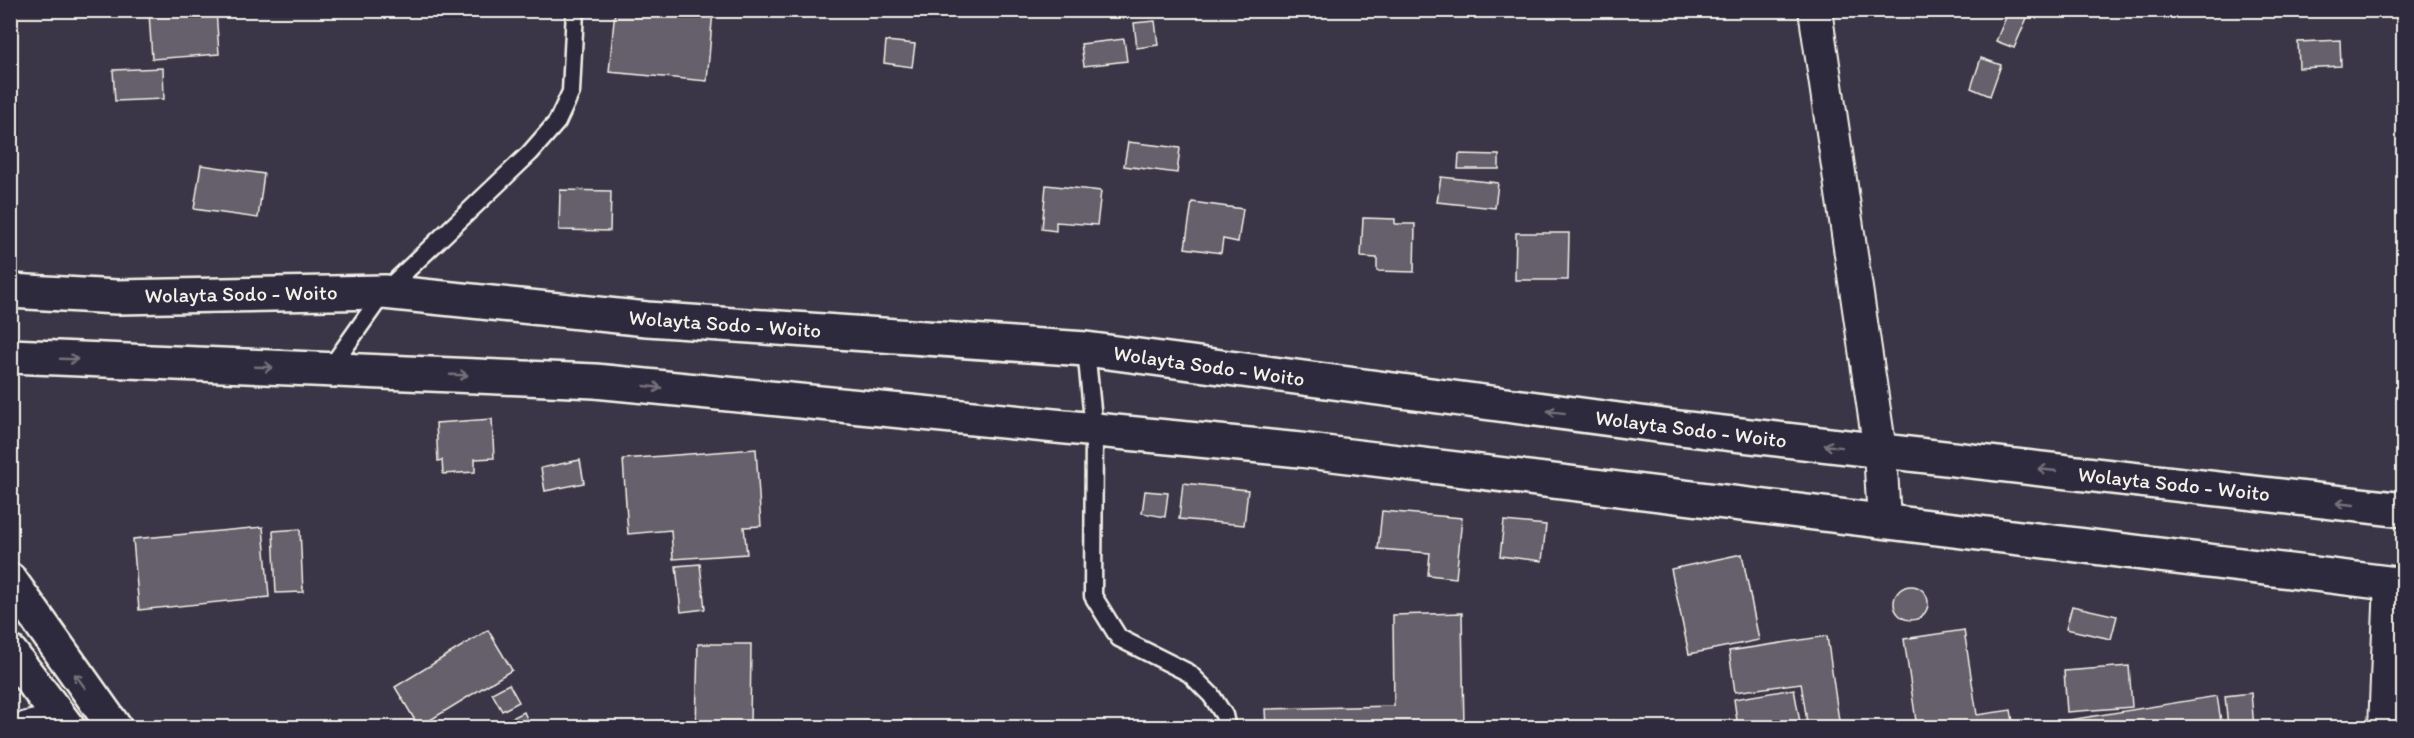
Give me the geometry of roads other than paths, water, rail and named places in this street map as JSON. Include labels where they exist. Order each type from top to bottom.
[{"type":"highway","name":"Wolayta Sodo - Woito","points":[[10,291],[117,297],[384,291],[647,319],[1086,349],[1413,394],[1880,451],[2403,510]]},
{"type":"highway","points":[[10,356],[595,381],[1312,451],[2397,584]]},
{"type":"highway","points":[[10,580],[116,728]]},
{"type":"highway","points":[[10,652],[65,724]]},
{"type":"street","points":[[1815,10],[1880,451],[1884,521]]},
{"type":"street","points":[[2385,728],[2397,584]]},
{"type":"street","points":[[27,728],[65,724]]},
{"type":"lane","points":[[329,370],[384,291],[530,153],[557,122],[571,92],[575,10]]},
{"type":"lane","points":[[1086,349],[1094,430],[1094,596],[1119,638],[1189,673],[1211,695],[1224,715],[1227,728]]}]
